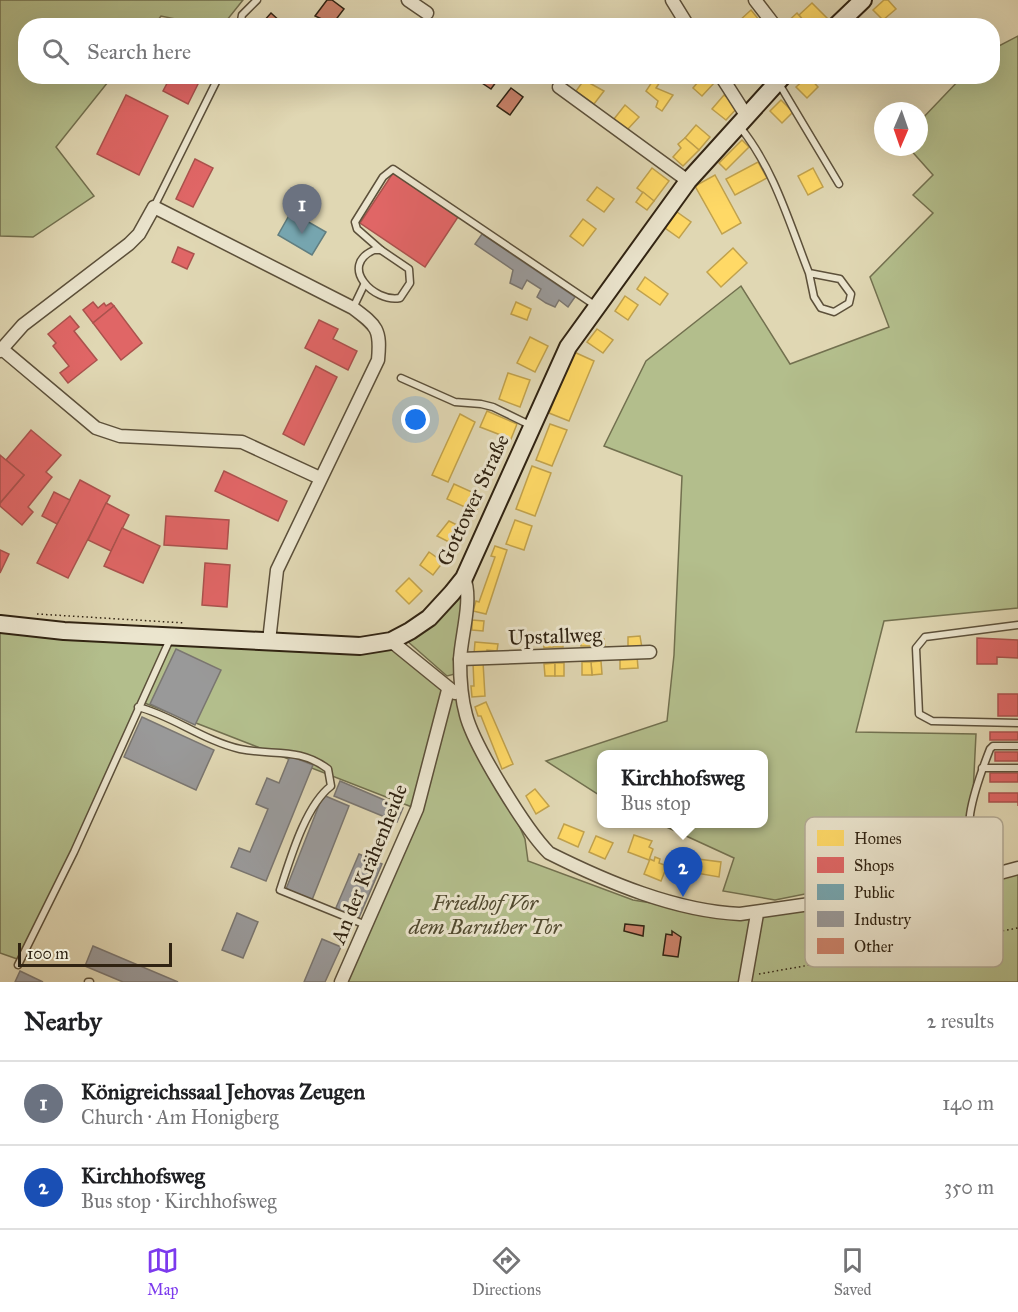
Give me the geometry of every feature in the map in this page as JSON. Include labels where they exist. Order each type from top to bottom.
[{"type":"street","points":[[408,0],[426,13]]},
{"type":"street","points":[[672,0],[683,18]]},
{"type":"street","points":[[755,0],[769,18]]},
{"type":"street","points":[[844,18],[863,0]]},
{"type":"street","points":[[726,84],[742,119]]},
{"type":"street","name":"Gottower Straße","points":[[0,624],[171,637],[360,646],[391,641],[429,618],[464,578],[568,346],[687,180],[776,84]]},
{"type":"street","points":[[559,87],[687,180]]},
{"type":"street","points":[[269,641],[277,570],[378,360],[380,339],[375,324],[353,308],[154,207],[139,234],[129,244],[23,325],[1,350],[96,428],[120,436],[242,442],[320,478]]},
{"type":"street","points":[[464,578],[469,589],[460,659],[462,696],[466,717],[484,754],[522,818],[549,853],[654,897],[724,913],[757,914],[805,906]]},
{"type":"street","points":[[391,641],[448,690],[462,696]]},
{"type":"street","name":"Upstallweg","points":[[460,659],[650,652]]},
{"type":"street","name":"An der Krähenheide","points":[[341,982],[417,809],[448,690]]},
{"type":"street","points":[[1003,872],[1018,868]]},
{"type":"street","points":[[746,979],[757,914]]},
{"type":"lane","points":[[241,18],[257,0]]},
{"type":"lane","points":[[154,207],[215,84]]},
{"type":"lane","points":[[784,84],[839,184]]},
{"type":"lane","points":[[742,119],[773,180],[809,273],[814,297],[821,308],[834,312],[849,303],[851,294],[840,279],[809,273]]},
{"type":"lane","points":[[381,250],[368,253],[359,266],[360,279],[363,285],[388,298],[395,299],[404,295],[410,283],[407,266],[381,250],[357,229],[355,222],[383,177],[393,169],[597,306]]},
{"type":"lane","points":[[353,308],[363,285]]},
{"type":"lane","points":[[401,378],[455,402],[493,407],[532,426]]},
{"type":"lane","points":[[1018,625],[925,637],[916,648],[919,714],[932,721],[1018,723]]},
{"type":"lane","points":[[18,965],[74,852],[171,637]]},
{"type":"lane","points":[[138,707],[196,733],[240,749],[296,753],[328,769],[331,775],[331,786],[320,797],[292,852],[280,890],[366,925]]},
{"type":"lane","points":[[970,817],[982,768],[993,746],[1018,746]]},
{"type":"lane","points":[[982,768],[1018,768]]},
{"type":"path","points":[[35,614],[188,623]]},
{"type":"path","points":[[1003,931],[1018,928]]},
{"type":"path","points":[[746,979],[810,967]]},
{"type":"green space","points":[[0,0],[243,0],[229,18],[161,16],[159,18],[18,18],[18,84],[106,84],[56,147],[94,196],[33,237],[0,236]]},
{"type":"green space","points":[[1018,36],[1018,608],[884,621],[856,732],[976,734],[972,814],[970,817],[805,817],[805,894],[775,900],[723,891],[734,858],[669,828],[768,828],[768,750],[597,750],[597,794],[546,761],[667,721],[674,655],[682,476],[604,446],[646,361],[741,286],[790,364],[889,327],[870,277],[933,213],[913,195],[933,175],[916,156],[928,156],[928,113],[955,84],[1000,84],[1000,45]]},
{"type":"green space","points":[[465,592],[455,674],[447,676],[406,640],[458,594]]},
{"type":"green space","name":"Friedhof Vor dem Baruther Tor","points":[[0,625],[391,641],[462,697],[525,839],[528,861],[633,900],[713,913],[805,899],[805,967],[1003,967],[1003,870],[1018,868],[1018,982],[341,982],[417,809],[142,702],[23,961],[0,953]]},
{"type":"building: Homes","points":[[884,0],[888,0],[896,9],[885,18],[881,18],[873,10]]},
{"type":"building: Homes","points":[[812,3],[827,18],[801,18],[799,15]]},
{"type":"building: Homes","points":[[751,10],[758,18],[742,18]]},
{"type":"building: Homes","points":[[797,13],[801,18],[792,18]]},
{"type":"building: Homes","points":[[581,84],[591,84],[604,91],[594,104],[576,91]]},
{"type":"building: Homes","points":[[651,84],[659,84],[656,88],[673,95],[662,111],[656,107],[658,101],[646,91]]},
{"type":"building: Homes","points":[[696,84],[713,84],[702,96],[693,88]]},
{"type":"building: Homes","points":[[799,84],[815,84],[818,87],[807,98],[796,87]]},
{"type":"building: Homes","points":[[724,95],[738,107],[726,120],[712,109]]},
{"type":"building: Homes","points":[[781,100],[793,112],[782,123],[770,111]]},
{"type":"building: Homes","points":[[625,105],[639,117],[627,130],[614,119]]},
{"type":"building: Homes","points":[[696,125],[710,137],[699,150],[685,138]]},
{"type":"building: Homes","points":[[685,138],[699,150],[683,166],[673,157],[681,148],[678,144]]},
{"type":"building: Homes","points":[[742,140],[749,147],[726,170],[719,163]]},
{"type":"building: Homes","points":[[758,162],[767,178],[735,195],[726,179]]},
{"type":"building: Homes","points":[[652,168],[669,181],[654,201],[637,188]]},
{"type":"building: Homes","points":[[813,168],[823,187],[808,195],[798,176]]},
{"type":"building: Homes","points":[[715,175],[741,223],[722,234],[695,186]]},
{"type":"building: Homes","points":[[597,187],[614,199],[604,212],[587,200]]},
{"type":"building: Homes","points":[[643,192],[654,201],[647,210],[636,202]]},
{"type":"building: Homes","points":[[677,212],[691,222],[679,238],[665,228]]},
{"type":"building: Homes","points":[[583,219],[596,229],[583,246],[570,236]]},
{"type":"building: Homes","points":[[733,248],[747,263],[721,287],[707,272]]},
{"type":"building: Homes","points":[[645,277],[668,294],[660,305],[637,289]]},
{"type":"building: Homes","points":[[625,296],[638,305],[628,320],[615,311]]},
{"type":"building: Homes","points":[[516,302],[531,309],[527,320],[511,314]]},
{"type":"building: Homes","points":[[597,329],[613,340],[603,353],[587,342]]},
{"type":"building: Homes","points":[[530,337],[548,346],[535,372],[517,363]]},
{"type":"building: Homes","points":[[574,352],[594,361],[569,421],[549,413]]},
{"type":"building: Homes","points":[[508,373],[530,380],[520,407],[499,399]]},
{"type":"building: Homes","points":[[487,411],[517,424],[511,439],[480,427]]},
{"type":"building: Homes","points":[[460,414],[475,422],[448,482],[432,475]]},
{"type":"building: Homes","points":[[550,424],[567,430],[552,466],[536,460]]},
{"type":"building: Homes","points":[[532,466],[551,473],[535,516],[516,509]]},
{"type":"building: Homes","points":[[454,484],[483,497],[476,512],[447,499]]},
{"type":"building: Homes","points":[[515,520],[532,526],[524,550],[506,544]]},
{"type":"building: Homes","points":[[449,521],[463,528],[459,535],[462,537],[455,545],[437,536]]},
{"type":"building: Homes","points":[[495,546],[507,550],[486,614],[473,611],[476,601],[479,602],[495,557],[491,556]]},
{"type":"building: Homes","points":[[429,552],[443,562],[433,575],[420,565]]},
{"type":"building: Homes","points":[[409,578],[422,591],[409,604],[396,591]]},
{"type":"building: Homes","points":[[472,620],[484,621],[483,631],[472,630]]},
{"type":"building: Homes","points":[[581,633],[590,633],[591,646],[581,646]]},
{"type":"building: Homes","points":[[590,633],[599,633],[605,645],[591,646]]},
{"type":"building: Homes","points":[[553,634],[563,634],[563,647],[553,647]]},
{"type":"building: Homes","points":[[553,634],[553,647],[544,648],[543,635]]},
{"type":"building: Homes","points":[[640,636],[642,648],[628,648],[628,637]]},
{"type":"building: Homes","points":[[475,642],[498,644],[497,651],[487,650],[487,655],[474,654]]},
{"type":"building: Homes","points":[[637,656],[638,668],[620,669],[620,657]]},
{"type":"building: Homes","points":[[601,661],[602,674],[592,675],[591,662]]},
{"type":"building: Homes","points":[[483,662],[485,696],[472,697],[473,663]]},
{"type":"building: Homes","points":[[582,662],[591,662],[592,675],[582,675]]},
{"type":"building: Homes","points":[[555,663],[555,676],[545,676],[544,664]]},
{"type":"building: Homes","points":[[555,663],[564,663],[564,676],[555,676]]},
{"type":"building: Homes","points":[[486,702],[513,764],[502,769],[481,716],[478,716],[475,707]]},
{"type":"building: Homes","points":[[535,789],[549,806],[536,814],[526,796]]},
{"type":"building: Homes","points":[[564,824],[584,832],[578,847],[558,838]]},
{"type":"building: Homes","points":[[634,835],[652,841],[649,847],[653,849],[649,860],[628,852]]},
{"type":"building: Homes","points":[[596,836],[613,843],[605,859],[589,852]]},
{"type":"building: Homes","points":[[655,857],[660,859],[659,863],[667,866],[661,881],[644,874],[650,859],[654,861]]},
{"type":"building: Homes","points":[[698,859],[721,862],[719,877],[696,873]]},
{"type":"building: Shops","points":[[167,84],[198,84],[188,104],[163,91]]},
{"type":"building: Shops","points":[[126,95],[168,116],[139,175],[97,154]]},
{"type":"building: Shops","points":[[195,159],[213,168],[193,207],[176,199]]},
{"type":"building: Shops","points":[[393,173],[458,217],[425,267],[360,223]]},
{"type":"building: Shops","points":[[178,247],[194,254],[187,269],[172,262]]},
{"type":"building: Shops","points":[[93,302],[98,308],[104,303],[106,306],[111,303],[114,306],[93,323],[83,310]]},
{"type":"building: Shops","points":[[114,306],[142,343],[121,360],[93,323]]},
{"type":"building: Shops","points":[[70,316],[79,327],[74,331],[97,360],[68,383],[60,373],[69,366],[53,346],[56,343],[48,334]]},
{"type":"building: Shops","points":[[319,320],[338,329],[333,339],[357,351],[348,370],[305,348]]},
{"type":"building: Shops","points":[[316,366],[337,377],[304,445],[283,434]]},
{"type":"building: Shops","points":[[31,430],[61,455],[46,472],[52,477],[28,507],[33,512],[22,525],[0,506],[0,503],[24,475],[6,460]]},
{"type":"building: Shops","points":[[0,455],[24,475],[0,503]]},
{"type":"building: Shops","points":[[224,471],[287,501],[278,521],[215,491]]},
{"type":"building: Shops","points":[[80,480],[110,496],[68,578],[37,563]]},
{"type":"building: Shops","points":[[54,492],[70,500],[57,524],[42,516]]},
{"type":"building: Shops","points":[[106,503],[129,515],[111,551],[88,540]]},
{"type":"building: Shops","points":[[166,516],[229,520],[227,549],[164,545]]},
{"type":"building: Shops","points":[[122,528],[160,546],[143,583],[104,566]]},
{"type":"building: Shops","points":[[0,550],[9,554],[0,573]]},
{"type":"building: Shops","points":[[205,563],[230,565],[227,607],[202,605]]},
{"type":"building: Shops","points":[[977,638],[1018,640],[1018,658],[997,657],[997,664],[977,664]]},
{"type":"building: Shops","points":[[998,694],[1018,694],[1018,716],[998,716]]},
{"type":"building: Shops","points":[[990,732],[1018,732],[1018,740],[990,740]]},
{"type":"building: Shops","points":[[995,752],[1018,752],[1018,761],[995,761]]},
{"type":"building: Shops","points":[[990,773],[1018,773],[1018,782],[990,782]]},
{"type":"building: Shops","points":[[989,793],[1018,793],[1018,802],[989,802]]},
{"type":"building: Public","points":[[291,212],[326,232],[312,255],[278,235]]},
{"type":"building: Industry","points":[[482,234],[575,297],[568,307],[559,300],[555,307],[546,303],[537,297],[541,289],[527,280],[522,289],[510,283],[513,270],[475,244]]},
{"type":"building: Industry","points":[[176,649],[221,670],[195,725],[150,704]]},
{"type":"building: Industry","points":[[142,717],[214,750],[196,790],[124,757]]},
{"type":"building: Industry","points":[[290,756],[313,765],[266,881],[231,867],[239,848],[250,852],[268,809],[256,804],[267,778],[279,783]]},
{"type":"building: Industry","points":[[340,781],[403,808],[397,822],[334,796]]},
{"type":"building: Industry","points":[[323,795],[349,806],[312,900],[286,889]]},
{"type":"building: Industry","points":[[359,854],[382,864],[358,920],[335,910]]},
{"type":"building: Industry","points":[[237,913],[258,922],[243,958],[222,950]]},
{"type":"building: Industry","points":[[322,939],[341,947],[325,982],[304,982]]},
{"type":"building: Industry","points":[[93,946],[178,982],[123,982],[85,966]]},
{"type":"building: Industry","points":[[20,971],[43,982],[15,982]]},
{"type":"building: Other","points":[[327,0],[332,0],[344,9],[337,18],[315,16]]},
{"type":"building: Other","points":[[271,13],[276,18],[267,18]]},
{"type":"building: Other","points":[[484,84],[495,84],[491,89]]},
{"type":"building: Other","points":[[511,88],[523,97],[510,115],[497,106]]},
{"type":"building: Other","points":[[625,924],[644,926],[643,936],[624,931]]},
{"type":"building: Other","points":[[672,931],[681,937],[678,957],[663,955],[666,934],[672,935]]},
{"type":"place","name":"Königreichssaal Jehovas Zeugen","points":[[302,234]]},
{"type":"place","name":"Kirchhofsweg","points":[[683,897]]}]
